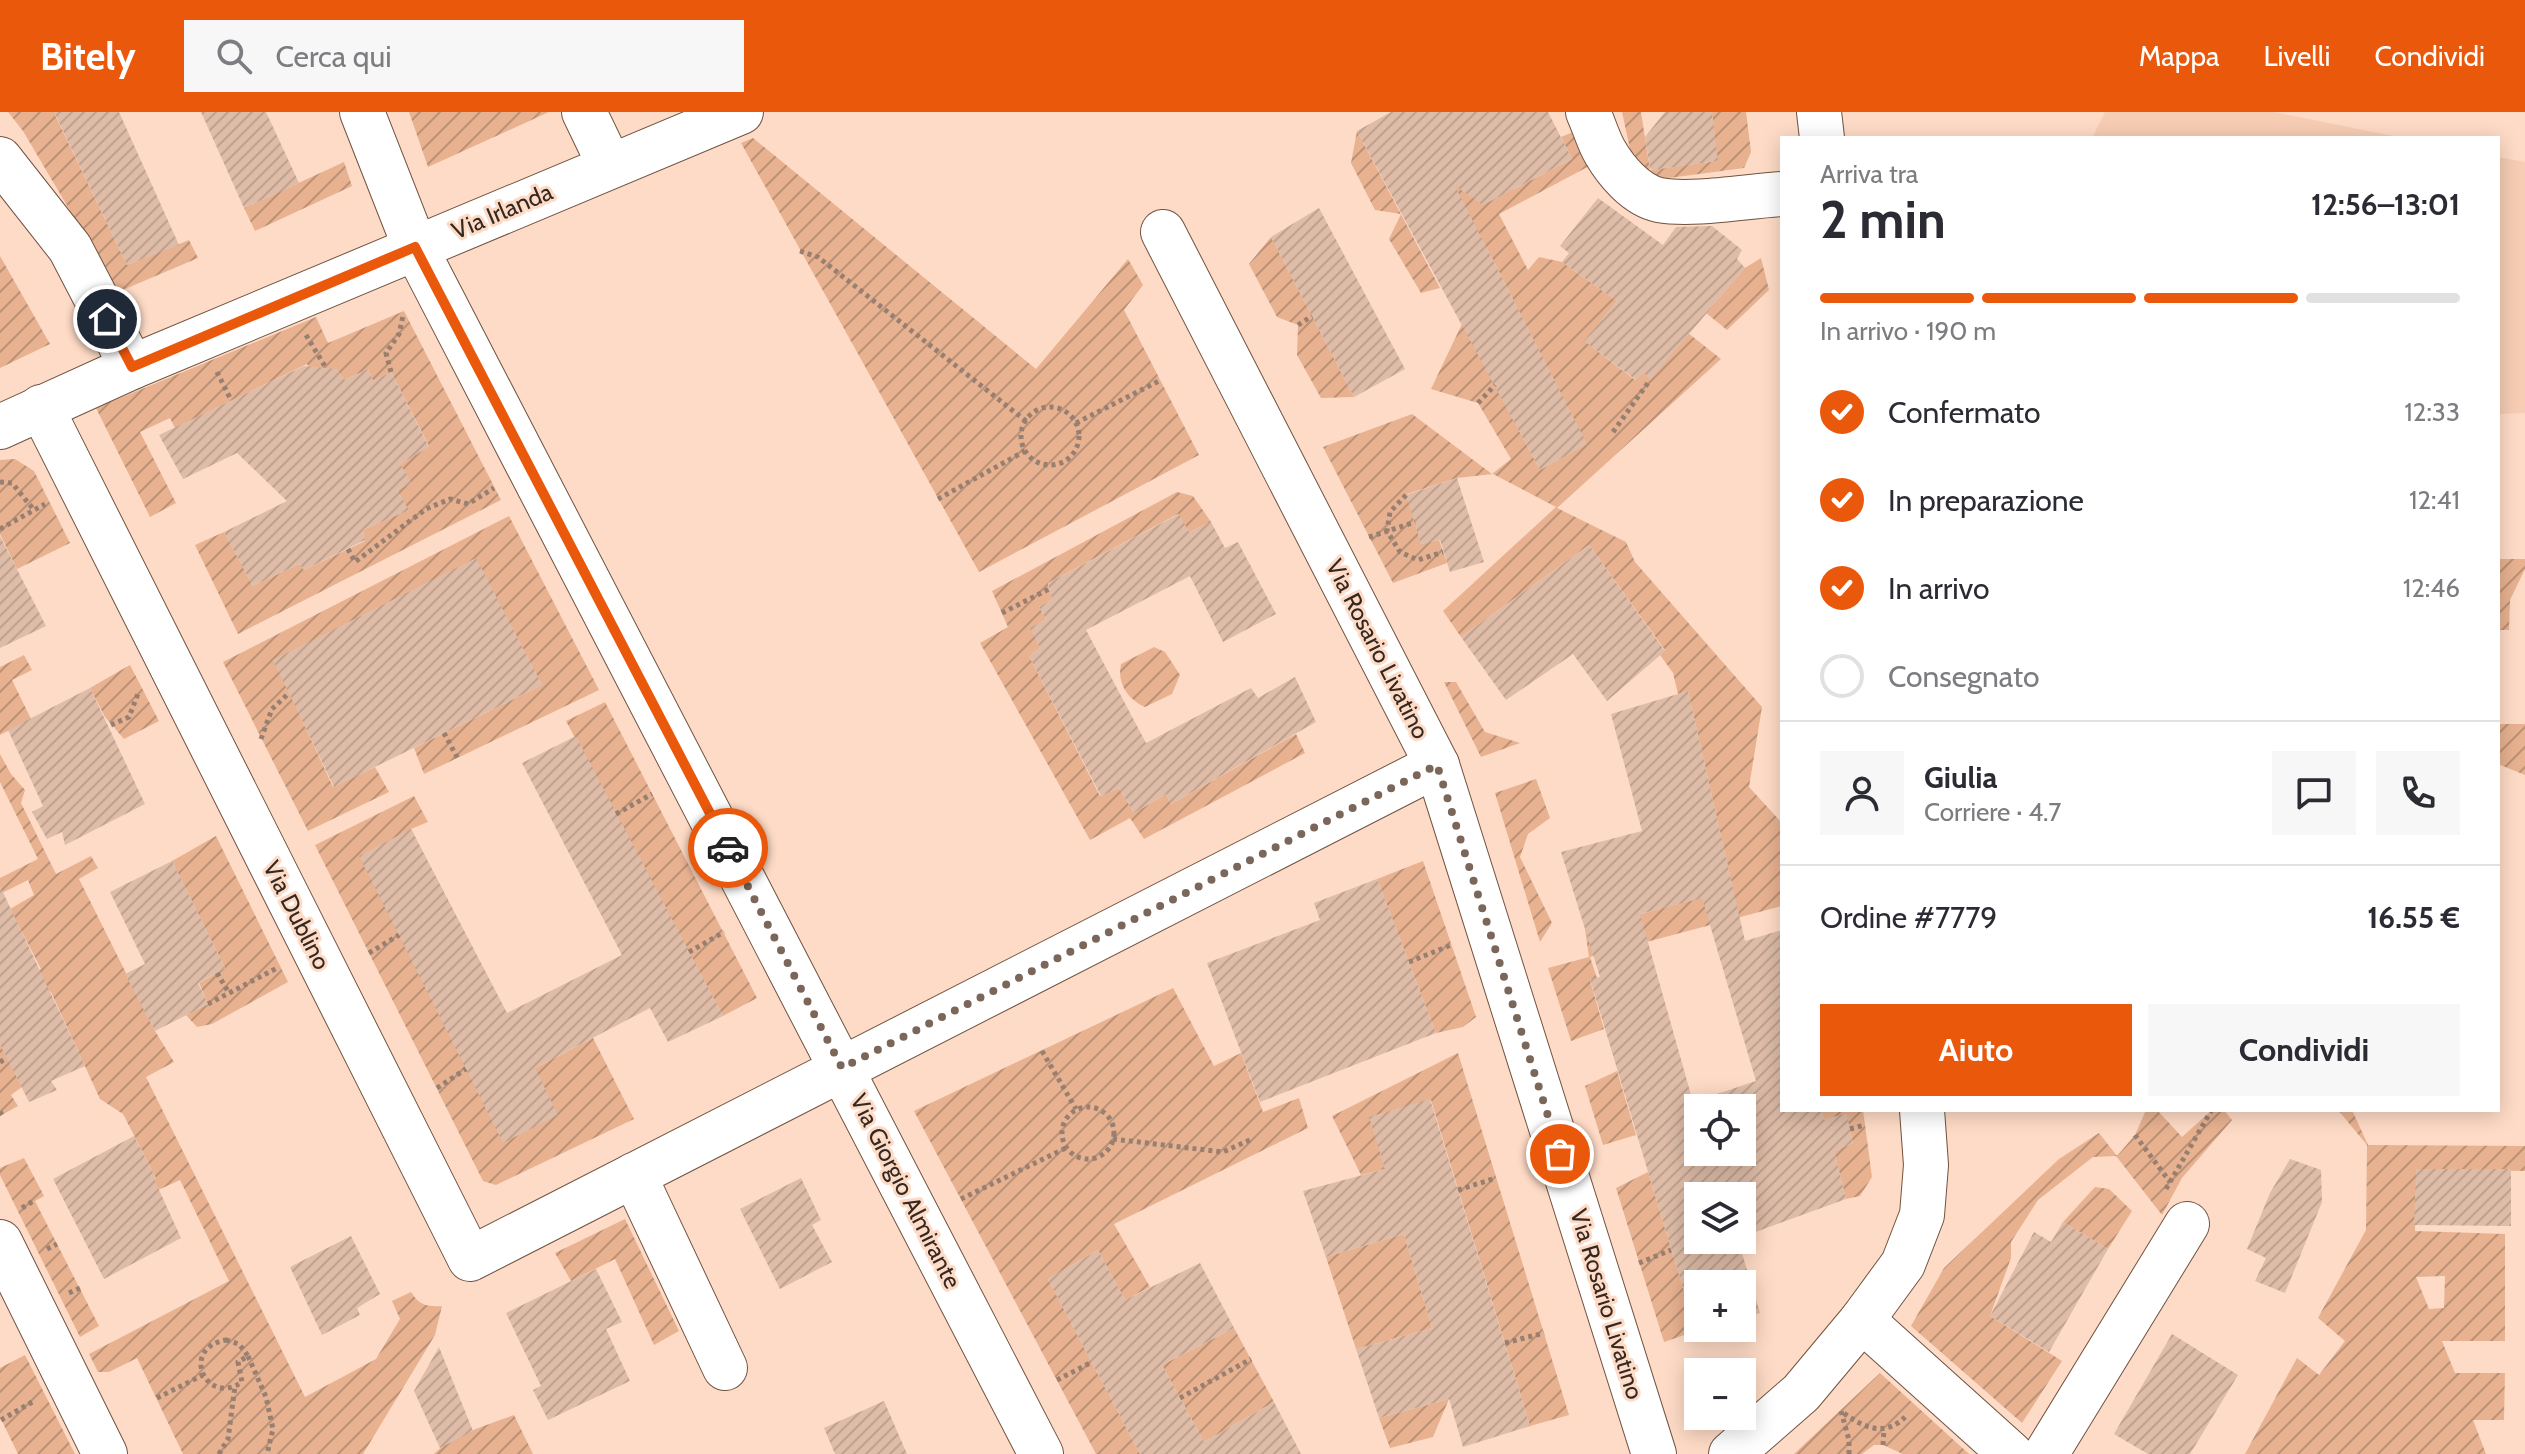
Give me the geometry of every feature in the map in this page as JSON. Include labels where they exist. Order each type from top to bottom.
[{"type":"street","name":"Via Giorgio Almirante","points":[[362,112],[415,247],[1041,1454]]},
{"type":"street","points":[[584,112],[610,166]]},
{"type":"street","name":"Via Irlanda","points":[[0,427],[132,367],[741,112]]},
{"type":"street","points":[[1588,112],[1604,150],[1619,173],[1638,190],[1657,199],[1684,201],[1780,194]]},
{"type":"street","points":[[1819,112],[1822,136]]},
{"type":"street","points":[[0,159],[70,248],[132,367]]},
{"type":"street","name":"Via Rosario Livatino","points":[[1163,232],[1437,765],[1654,1454]]},
{"type":"street","name":"Via Dublino","points":[[41,407],[470,1259],[1437,765]]},
{"type":"street","points":[[1731,1454],[1801,1393],[1862,1320],[1903,1264],[1922,1215],[1926,1165],[1922,1112]]},
{"type":"street","points":[[634,1175],[725,1368]]},
{"type":"street","points":[[2046,1454],[2175,1209]]},
{"type":"street","points":[[9,1227],[105,1454]]},
{"type":"street","points":[[1862,1320],[2011,1454]]},
{"type":"path","points":[[800,251],[818,257],[1026,421]]},
{"type":"path","points":[[391,372],[386,353],[399,334],[404,311]]},
{"type":"path","points":[[1298,325],[1312,316]]},
{"type":"path","points":[[300,324],[326,368]]},
{"type":"path","points":[[211,361],[231,400]]},
{"type":"path","points":[[1076,423],[1161,380]]},
{"type":"path","points":[[1613,432],[1650,380]]},
{"type":"path","points":[[1478,403],[1495,385]]},
{"type":"path","points":[[1047,407],[1065,411],[1076,423],[1079,442],[1075,452],[1060,464],[1040,464],[1025,451],[1022,430],[1031,414],[1047,407]]},
{"type":"path","points":[[938,499],[1025,451]]},
{"type":"path","points":[[0,482],[12,483],[34,510]]},
{"type":"path","points":[[348,549],[355,562],[426,509],[450,499],[468,504],[495,487]]},
{"type":"path","points":[[1406,495],[1390,512],[1387,531],[1400,552],[1418,560],[1443,552]]},
{"type":"path","points":[[0,529],[50,502]]},
{"type":"path","points":[[1369,537],[1415,522]]},
{"type":"path","points":[[1002,613],[1049,589]]},
{"type":"path","points":[[111,725],[129,717],[141,687]]},
{"type":"path","points":[[261,739],[272,709],[289,693]]},
{"type":"path","points":[[444,733],[458,759]]},
{"type":"path","points":[[616,814],[652,794]]},
{"type":"path","points":[[689,952],[724,932]]},
{"type":"path","points":[[369,953],[399,935]]},
{"type":"path","points":[[1409,962],[1451,944]]},
{"type":"path","points":[[208,1004],[280,966]]},
{"type":"path","points":[[217,973],[229,993]]},
{"type":"path","points":[[1042,1051],[1076,1109]]},
{"type":"path","points":[[0,1062],[7,1058]]},
{"type":"path","points":[[437,1088],[466,1069]]},
{"type":"path","points":[[1076,1109],[1101,1110],[1112,1121],[1113,1139],[1109,1148],[1095,1159],[1080,1158],[1066,1148],[1062,1140],[1063,1122],[1076,1109]]},
{"type":"path","points":[[2170,1182],[2210,1112]]},
{"type":"path","points":[[1850,1129],[1865,1125]]},
{"type":"path","points":[[2135,1135],[2170,1182],[2175,1209]]},
{"type":"path","points":[[1113,1139],[1223,1152],[1252,1139]]},
{"type":"path","points":[[961,1199],[1066,1148]]},
{"type":"path","points":[[1458,1190],[1496,1178]]},
{"type":"path","points":[[9,1227],[35,1200]]},
{"type":"path","points":[[1639,1263],[1671,1250]]},
{"type":"path","points":[[1505,1343],[1544,1333]]},
{"type":"path","points":[[248,1356],[238,1362],[242,1382],[235,1386],[219,1388],[211,1384],[203,1375],[200,1362],[202,1354],[214,1342],[234,1342],[245,1350],[248,1356],[266,1397],[273,1429],[267,1454]]},
{"type":"path","points":[[1180,1398],[1251,1359]]},
{"type":"path","points":[[1057,1380],[1092,1362]]},
{"type":"path","points":[[157,1398],[203,1375]]},
{"type":"path","points":[[219,1454],[228,1439],[235,1386]]},
{"type":"path","points":[[1,1420],[45,1394]]},
{"type":"path","points":[[1849,1454],[1849,1440],[1841,1411],[1861,1426],[1884,1429],[1902,1420],[1916,1406]]},
{"type":"path","points":[[1883,1445],[1884,1429]]},
{"type":"shaded area","points":[[8,112],[60,112],[55,115],[127,265],[189,240],[198,258],[118,292],[23,131]]},
{"type":"shaded area","points":[[409,112],[549,112],[428,167]]},
{"type":"shaded area","points":[[1413,112],[1474,112],[1514,189],[1572,159],[1561,137],[1578,130],[1595,163],[1499,214],[1528,270],[1539,257],[1562,262],[1617,301],[1592,332],[1592,347],[1635,380],[1688,333],[1721,359],[1557,508],[1626,542],[1635,562],[1762,707],[1749,787],[1780,821],[1780,907],[1590,957],[1597,978],[1590,980],[1604,1029],[1571,1041],[1548,968],[1589,957],[1585,929],[1733,889],[1688,691],[1678,694],[1673,673],[1660,655],[1665,650],[1589,545],[1461,637],[1443,611],[1556,507],[1493,474],[1457,478],[1407,494],[1421,544],[1439,540],[1447,563],[1393,583],[1323,447],[1412,414],[1492,474],[1511,459],[1478,403],[1431,389],[1462,324],[1540,470],[1586,444],[1493,260]]},
{"type":"shaded area","points":[[1622,112],[1641,112],[1650,170],[1717,161],[1712,112],[1746,112],[1751,152],[1744,168],[1654,180],[1635,172]]},
{"type":"shaded area","points":[[2105,112],[2273,112],[2393,136],[2093,136]]},
{"type":"shaded area","points":[[1357,131],[1401,214],[1375,210],[1351,163]]},
{"type":"shaded area","points":[[753,138],[1036,369],[1128,259],[1143,285],[1124,310],[1199,455],[979,572],[741,143]]},
{"type":"shaded area","points":[[2500,157],[2525,162],[2525,413],[2500,414]]},
{"type":"shaded area","points":[[344,162],[352,186],[255,231],[244,208]]},
{"type":"shaded area","points":[[1401,214],[1440,288],[1421,293],[1389,239]]},
{"type":"shaded area","points":[[1271,237],[1354,397],[1321,398],[1297,355],[1298,325],[1277,317],[1249,264]]},
{"type":"shaded area","points":[[0,256],[50,344],[0,368]]},
{"type":"shaded area","points":[[1761,258],[1769,290],[1727,330],[1706,313],[1745,268]]},
{"type":"shaded area","points":[[404,311],[501,500],[238,634],[195,545],[224,532],[253,586],[299,564],[304,570],[365,541],[363,530],[408,510],[397,490],[411,483],[400,464],[429,446],[391,372],[373,381],[368,369],[345,380],[336,369],[313,373],[307,364],[175,428],[170,418],[140,432],[176,503],[150,517],[96,408],[316,317],[328,343]]},
{"type":"shaded area","points":[[15,459],[34,471],[70,543],[17,569],[0,534],[0,460]]},
{"type":"shaded area","points":[[1177,492],[1193,496],[1211,522],[1189,532],[1178,514],[1048,583],[1052,599],[1039,607],[1046,619],[1031,628],[1040,648],[1029,656],[1100,796],[1119,788],[1134,813],[1166,794],[1171,804],[1296,734],[1305,753],[1144,839],[1130,818],[1090,840],[980,643],[1008,627],[992,591]]},
{"type":"shaded area","points":[[509,516],[599,690],[424,774],[414,748],[542,685],[476,559],[274,660],[333,787],[375,767],[389,792],[308,831],[223,662]]},
{"type":"shaded area","points":[[2500,559],[2525,559],[2525,569],[2510,600],[2509,630],[2500,630]]},
{"type":"shaded area","points":[[1154,647],[1165,652],[1180,675],[1172,694],[1145,707],[1133,700],[1125,690],[1121,664]]},
{"type":"shaded area","points":[[24,655],[32,670],[12,680],[31,719],[0,735],[0,667]]},
{"type":"shaded area","points":[[130,665],[159,721],[124,739],[105,717],[90,688]]},
{"type":"shaded area","points":[[1444,682],[1456,682],[1485,732],[1520,743],[1481,757]]},
{"type":"shaded area","points":[[605,702],[757,998],[723,1016],[566,721]]},
{"type":"shaded area","points":[[2500,724],[2525,724],[2525,775],[2500,765]]},
{"type":"shaded area","points":[[0,754],[25,790],[21,803],[56,874],[91,856],[98,868],[79,879],[155,1031],[174,1062],[146,1077],[305,1397],[376,1359],[400,1319],[392,1301],[411,1292],[424,1304],[442,1306],[435,1335],[363,1454],[183,1454],[137,1358],[109,1372],[98,1372],[89,1354],[229,1281],[180,1180],[143,1197],[139,1189],[156,1178],[123,1114],[100,1099],[51,992],[23,977],[41,969],[10,909],[34,895],[28,880],[0,894],[0,878],[38,859],[0,782]]},
{"type":"shaded area","points":[[1536,779],[1550,818],[1528,834],[1520,857],[1552,923],[1540,942],[1495,793]]},
{"type":"shaded area","points":[[414,796],[428,822],[411,829],[535,1068],[593,1038],[634,1119],[496,1185],[483,1181],[315,845]]},
{"type":"shaded area","points":[[216,836],[288,982],[212,1024],[197,1027],[186,1015],[208,1004],[199,983],[225,968],[172,861]]},
{"type":"shaded area","points":[[1423,861],[1476,1017],[1463,1027],[1436,1033],[1377,879]]},
{"type":"shaded area","points":[[1173,988],[1214,1066],[1241,1053],[1263,1112],[1299,1098],[1308,1128],[1114,1224],[1150,1287],[1125,1300],[1098,1250],[1048,1279],[1140,1454],[1096,1454],[914,1111]]},
{"type":"shaded area","points":[[0,1044],[22,1087],[11,1095],[18,1106],[0,1116]]},
{"type":"shaded area","points":[[1458,1053],[1569,1415],[1530,1426],[1431,1100],[1370,1117],[1385,1169],[1361,1175],[1332,1116]]},
{"type":"shaded area","points":[[1617,1071],[1636,1135],[1603,1145],[1585,1086]]},
{"type":"shaded area","points":[[1822,1112],[1863,1112],[1872,1177],[1860,1196],[1846,1199],[1834,1151],[1853,1143],[1846,1114],[1824,1120]]},
{"type":"shaded area","points":[[2145,1112],[2159,1112],[2182,1137],[2210,1112],[2226,1112],[2232,1120],[2182,1178],[2162,1215],[2116,1156],[2093,1157],[2038,1200],[2011,1242],[2011,1258],[1990,1316],[2062,1361],[2022,1423],[1911,1326],[1944,1268],[2059,1159],[2099,1133],[2117,1156],[2135,1135]]},
{"type":"shaded area","points":[[2340,1112],[2353,1112],[2368,1145],[2525,1146],[2525,1171],[2417,1169],[2415,1231],[2505,1234],[2505,1341],[2442,1341],[2455,1373],[2505,1373],[2504,1420],[2473,1420],[2486,1454],[2245,1454],[2297,1358],[2319,1375],[2345,1341],[2318,1318],[2366,1230],[2367,1145]],"holes":[[[2445,1276],[2444,1308],[2429,1309],[2416,1277]]]},
{"type":"shaded area","points":[[24,1158],[44,1196],[35,1201],[99,1326],[80,1337],[0,1175],[0,1168]]},
{"type":"shaded area","points":[[1648,1172],[1684,1291],[1684,1335],[1664,1342],[1616,1188]]},
{"type":"shaded area","points":[[2095,1187],[2109,1189],[2132,1211],[2108,1249],[2063,1222]]},
{"type":"shaded area","points":[[625,1219],[679,1331],[654,1345],[615,1259],[571,1281],[555,1253]]},
{"type":"shaded area","points":[[1404,1234],[1432,1328],[1356,1349],[1326,1257]]},
{"type":"shaded area","points":[[1234,1328],[1274,1402],[1204,1442],[1162,1365]]},
{"type":"shaded area","points":[[25,1355],[75,1454],[18,1454],[0,1417],[0,1368]]},
{"type":"shaded area","points":[[1880,1373],[1969,1454],[1903,1454],[1883,1445],[1874,1445],[1862,1454],[1794,1454]]},
{"type":"shaded area","points":[[1449,1399],[1433,1437],[1390,1448],[1379,1418]]},
{"type":"shaded area","points":[[514,1415],[533,1454],[434,1454],[461,1436]]},
{"type":"building","points":[[54,112],[119,112],[179,245],[127,265]]},
{"type":"building","points":[[201,112],[266,112],[299,183],[244,208]]},
{"type":"building","points":[[1391,112],[1548,112],[1572,159],[1483,205],[1455,186],[1587,444],[1540,470],[1357,131]]},
{"type":"building","points":[[1665,112],[1712,112],[1718,161],[1652,170],[1645,137]]},
{"type":"building","points":[[1598,198],[1663,245],[1676,227],[1712,226],[1742,250],[1737,259],[1745,268],[1650,380],[1644,372],[1636,380],[1584,341],[1617,301],[1562,262],[1569,253],[1560,246]]},
{"type":"building","points":[[1319,208],[1405,369],[1354,397],[1271,237]]},
{"type":"building","points":[[304,366],[336,369],[345,380],[368,369],[373,381],[391,372],[429,447],[400,464],[412,483],[397,490],[409,510],[363,530],[365,540],[304,570],[299,564],[253,586],[224,532],[287,501],[237,453],[183,479],[159,435]]},
{"type":"building","points":[[1457,478],[1484,562],[1450,572],[1440,540],[1421,544],[1406,495]]},
{"type":"building","points":[[1179,514],[1189,532],[1211,522],[1225,548],[1238,542],[1276,614],[1223,642],[1190,576],[1086,630],[1146,743],[1251,688],[1258,698],[1295,677],[1316,722],[1171,804],[1166,794],[1134,813],[1119,788],[1101,796],[1029,656],[1040,648],[1030,628],[1046,619],[1039,607],[1052,599],[1048,583]]},
{"type":"building","points":[[0,536],[46,626],[0,648]]},
{"type":"building","points":[[1589,545],[1665,651],[1607,701],[1573,654],[1506,700],[1461,637]]},
{"type":"building","points":[[476,558],[542,685],[334,787],[273,660]]},
{"type":"building","points":[[90,688],[145,804],[65,845],[62,832],[47,839],[32,812],[43,806],[8,730]]},
{"type":"building","points":[[1688,691],[1745,941],[1780,931],[1780,1112],[1822,1112],[1824,1120],[1846,1113],[1853,1143],[1834,1151],[1846,1199],[1756,1232],[1756,1182],[1684,1182],[1684,1254],[1742,1254],[1747,1270],[1684,1270],[1684,1291],[1590,979],[1600,977],[1561,852],[1642,831],[1611,714]],"holes":[[[1702,898],[1756,1081],[1717,1094],[1756,1094],[1756,1166],[1684,1166],[1684,1094],[1691,1094],[1640,914]]]},
{"type":"building","points":[[576,736],[723,1016],[668,1042],[650,1008],[535,1068],[558,1115],[503,1143],[359,856],[411,829],[507,1013],[622,955],[522,763]]},
{"type":"building","points":[[172,861],[225,968],[198,983],[208,1004],[155,1031],[125,974],[145,964],[110,892]]},
{"type":"building","points":[[1377,879],[1436,1033],[1260,1102],[1207,963],[1320,920],[1314,903]]},
{"type":"building","points":[[0,886],[85,1066],[51,1081],[57,1090],[29,1102],[0,1044]]},
{"type":"building","points":[[1430,1099],[1530,1426],[1463,1447],[1449,1399],[1379,1418],[1356,1349],[1432,1328],[1404,1234],[1326,1257],[1303,1191],[1385,1169],[1369,1117]]},
{"type":"building","points":[[134,1136],[156,1178],[181,1238],[104,1279],[53,1179]]},
{"type":"building","points":[[2290,1159],[2321,1170],[2322,1202],[2285,1293],[2255,1281],[2266,1258],[2247,1249],[2270,1193]]},
{"type":"building","points":[[2416,1169],[2511,1169],[2511,1226],[2414,1225]]},
{"type":"building","points":[[801,1178],[821,1220],[812,1225],[832,1262],[780,1289],[740,1209]]},
{"type":"building","points":[[2063,1222],[2108,1249],[2049,1352],[1990,1316],[2034,1232],[2051,1242]]},
{"type":"building","points":[[351,1236],[380,1294],[357,1308],[360,1315],[322,1335],[290,1267]]},
{"type":"building","points":[[1098,1250],[1125,1300],[1200,1263],[1234,1328],[1162,1365],[1204,1442],[1274,1402],[1301,1454],[1140,1454],[1048,1279]]},
{"type":"building","points":[[596,1269],[622,1322],[606,1329],[630,1381],[548,1420],[533,1390],[541,1386],[506,1313]]},
{"type":"building","points":[[2172,1334],[2238,1375],[2190,1454],[2148,1454],[2114,1434]]},
{"type":"building","points":[[439,1347],[473,1431],[440,1448],[414,1391]]},
{"type":"building","points":[[884,1401],[907,1454],[835,1454],[824,1428]]},
{"type":"way so far","points":[[728,848],[842,1068],[1437,765],[1560,1154]]},
{"type":"route","points":[[107,319],[132,367],[415,247],[728,848]]}]
